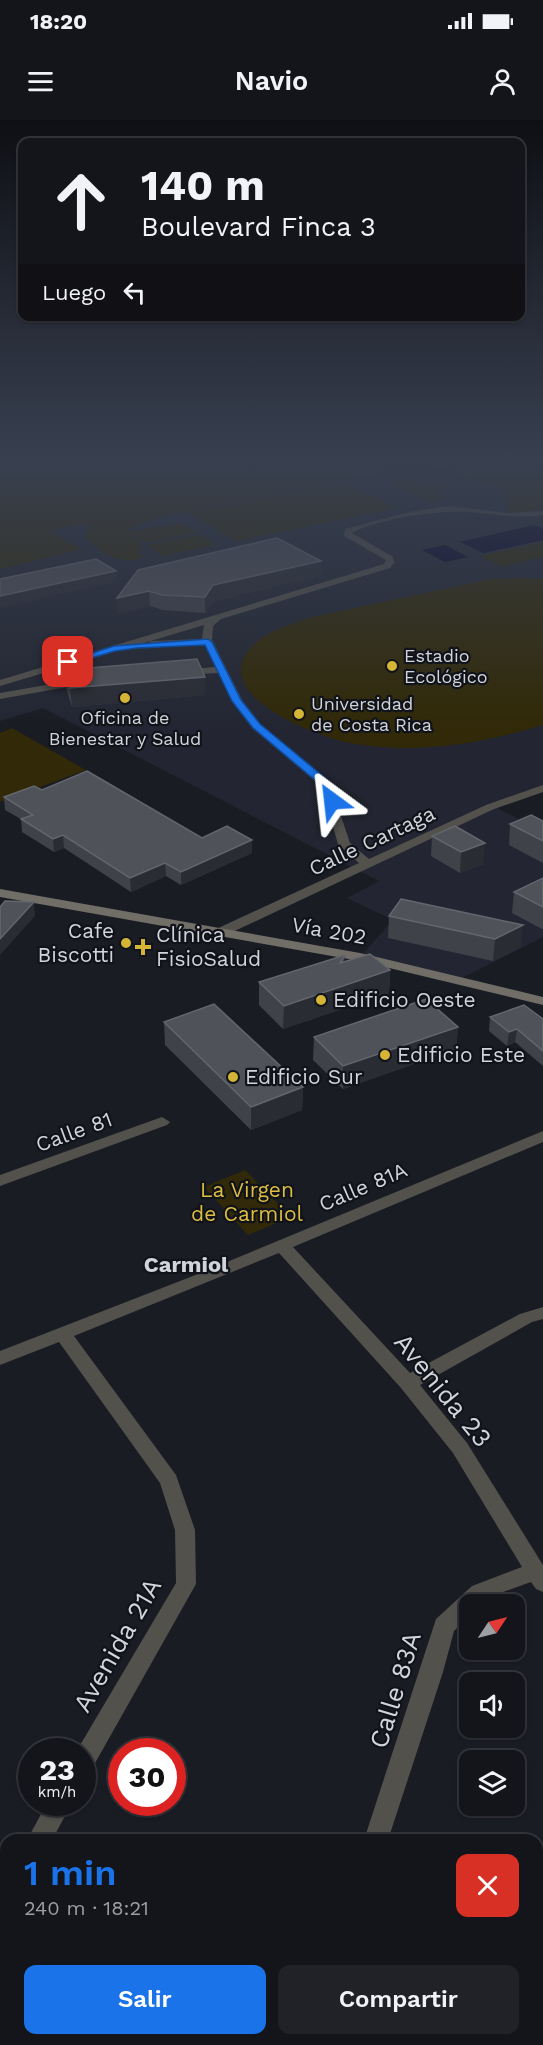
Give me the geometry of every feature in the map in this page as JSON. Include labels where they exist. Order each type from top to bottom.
[{"type":"main road","name":"Vía 202","points":[[0,893],[394,964],[543,1001]]},
{"type":"street","points":[[0,683],[387,566],[390,563],[390,560],[372,549]]},
{"type":"street","points":[[218,617],[208,625],[208,642],[237,701],[256,726],[326,785],[344,844],[368,864]]},
{"type":"street","points":[[114,649],[153,643],[208,642]]},
{"type":"street","points":[[166,674],[220,670]]},
{"type":"street","points":[[0,696],[100,680]]},
{"type":"street","name":"Calle Cartaga","points":[[219,933],[489,807],[543,788]]},
{"type":"street","name":"Calle 81","points":[[0,1181],[162,1122]]},
{"type":"street","name":"Calle 81A","points":[[0,1358],[63,1335],[282,1246],[543,1136]]},
{"type":"street","name":"Avenida 23","points":[[282,1246],[408,1383],[460,1448],[540,1577]]},
{"type":"street","points":[[408,1383],[526,1318],[543,1313]]},
{"type":"street","name":"Avenida 21A","points":[[63,1335],[169,1480],[185,1530],[186,1584],[96,1740]]},
{"type":"street","name":"Calle 83A","points":[[378,1834],[432,1672],[444,1626],[479,1592],[540,1577]]},
{"type":"street","points":[[42,1834],[53,1816]]},
{"type":"shaded area","name":"Universidad de Costa Rica","points":[[0,549],[543,549],[543,788],[493,806],[543,832],[543,937],[460,979],[360,957],[393,920],[347,898],[379,881],[43,708],[0,721]]},
{"type":"green space","points":[[0,549],[82,549],[0,569]]},
{"type":"green space","points":[[99,549],[141,549],[138,553],[143,557],[136,560],[119,559]]},
{"type":"green space","points":[[152,549],[197,549],[162,556]]},
{"type":"green space","points":[[512,549],[543,549],[543,557],[501,567],[480,556]]},
{"type":"green space","name":"Estadio Ecológico","points":[[491,579],[543,579],[543,725],[495,738],[447,746],[399,748],[350,743],[310,730],[266,706],[249,691],[241,674],[244,657],[262,638],[274,631],[312,617]]},
{"type":"green space","points":[[12,728],[86,770],[0,802],[0,733]]},
{"type":"green space","name":"La Virgen de Carmiol","points":[[245,1170],[291,1217],[248,1235],[204,1187]]},
{"type":"water","points":[[452,549],[468,557],[445,562],[422,550]]},
{"type":"water","points":[[475,549],[503,549],[484,553]]},
{"type":"building","points":[[230,549],[298,549],[321,561],[213,585],[205,597],[162,595],[149,591],[117,598],[138,570]]},
{"type":"building","points":[[96,559],[116,571],[0,596],[0,579]]},
{"type":"building","points":[[197,659],[205,677],[70,688],[65,670]]},
{"type":"building","points":[[87,771],[202,838],[227,826],[252,840],[181,872],[165,863],[130,878],[63,835],[53,839],[21,819],[33,815],[4,797],[34,786],[42,790]]},
{"type":"building","points":[[531,815],[543,821],[543,841],[510,824]]},
{"type":"building","points":[[455,826],[485,843],[461,852],[432,836]]},
{"type":"building","points":[[543,878],[543,907],[514,892]]},
{"type":"building","points":[[401,899],[523,925],[495,939],[389,916]]},
{"type":"building","points":[[5,901],[34,902],[0,939],[0,907]]},
{"type":"building","points":[[370,954],[390,970],[284,1006],[259,982],[345,955],[340,963]]},
{"type":"building","points":[[426,999],[458,1027],[343,1066],[314,1037]]},
{"type":"building","points":[[214,1004],[303,1087],[251,1107],[164,1022]]},
{"type":"building","points":[[524,1005],[543,1019],[543,1051],[517,1029],[509,1032],[490,1017]]},
{"type":"place","name":"Estadio Ecológico","points":[[392,666]]},
{"type":"place","name":"Oficina de Bienestar y Salud","points":[[125,698]]},
{"type":"place","name":"Universidad de Costa Rica","points":[[299,714]]},
{"type":"place","name":"Cafe Biscotti","points":[[126,943]]},
{"type":"place","name":"Clínica FisioSalud","points":[[143,947]]},
{"type":"place","name":"Edificio Oeste","points":[[321,1000]]},
{"type":"place","name":"Edificio Este","points":[[385,1055]]},
{"type":"place","name":"Edificio Sur","points":[[233,1077]]},
{"type":"district","name":"Carmiol","points":[[186,1264]]},
{"type":"route","points":[[68,662],[137,645],[208,642],[237,701],[256,726],[321,779],[332,801]]}]
